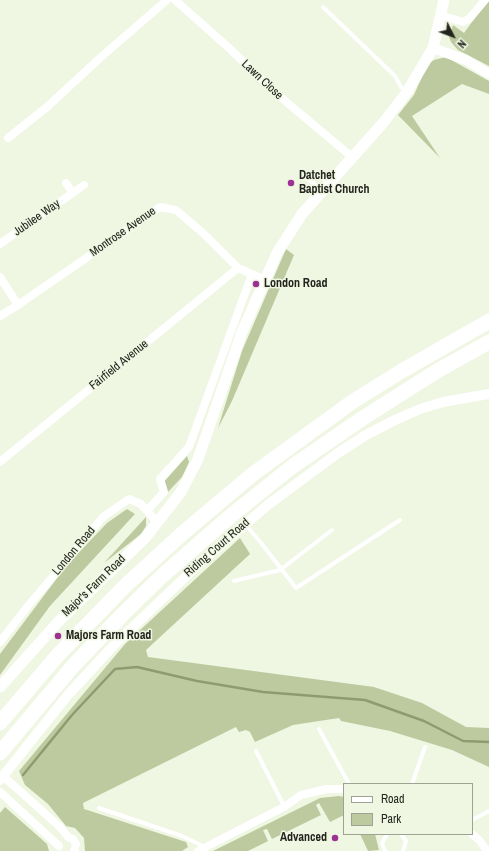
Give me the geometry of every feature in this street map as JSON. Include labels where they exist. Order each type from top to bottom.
[{"type":"highway","points":[[0,723],[57,656],[119,591],[230,492],[352,402],[420,360],[489,321]]},
{"type":"highway","points":[[0,753],[73,666],[144,593],[208,535],[294,466],[335,437],[431,375],[489,342]]},
{"type":"main road","points":[[157,522],[181,492],[198,459],[228,368],[265,280],[288,233],[302,214],[383,123],[407,92],[433,48],[444,0]]},
{"type":"main road","name":"Major's Farm Road","points":[[0,687],[60,620],[145,538],[157,522]]},
{"type":"street","points":[[8,138],[47,107],[101,57],[167,0]]},
{"type":"street","name":"Lawn Close","points":[[175,0],[229,48],[278,95],[352,157]]},
{"type":"street","points":[[440,15],[463,22],[470,18],[485,0]]},
{"type":"street","points":[[433,48],[466,60],[489,74]]},
{"type":"street","name":"Jubilee Way","points":[[66,183],[73,192]]},
{"type":"street","name":"Jubilee Way","points":[[0,244],[84,185]]},
{"type":"street","name":"Montrose Avenue","points":[[0,316],[160,207],[176,210],[204,234],[238,268],[265,280]]},
{"type":"street","name":"Fairfield Avenue","points":[[0,462],[238,268]]},
{"type":"street","points":[[147,510],[164,492],[160,479],[189,446],[252,274]]},
{"type":"street","points":[[0,278],[18,305]]},
{"type":"street","name":"Riding Court Road","points":[[2,778],[67,696],[114,645],[156,603],[244,524],[338,453],[372,432],[420,409],[468,396],[489,394]]},
{"type":"street","name":"London Road","points":[[0,642],[28,606],[103,517],[129,499],[141,504],[157,522]]},
{"type":"street","points":[[2,778],[60,828],[68,837],[75,841],[76,847],[74,851]]},
{"type":"street","points":[[202,849],[284,807],[301,795],[327,789],[343,789]]},
{"type":"street","points":[[0,792],[60,849]]},
{"type":"street","points":[[473,835],[480,841],[487,851]]},
{"type":"street","points":[[60,849],[61,841],[68,837]]},
{"type":"lane","points":[[323,7],[395,76],[407,92]]},
{"type":"lane","points":[[300,174],[323,190]]},
{"type":"lane","points":[[244,524],[262,544],[280,570],[296,588],[400,520]]},
{"type":"lane","points":[[234,581],[280,570],[332,530]]},
{"type":"lane","points":[[319,729],[348,783]]},
{"type":"lane","points":[[412,783],[425,747]]},
{"type":"lane","points":[[256,751],[284,807]]},
{"type":"lane","points":[[99,808],[182,836],[202,849]]},
{"type":"lane","points":[[473,819],[489,811]]},
{"type":"lane","points":[[385,851],[382,843],[386,835]]},
{"type":"lane","points":[[402,835],[406,841],[402,851]]},
{"type":"green space","points":[[488,0],[489,66],[458,50],[451,42],[449,37],[453,25],[464,33]]},
{"type":"green space","points":[[446,57],[489,81],[489,94],[462,84],[412,116],[440,158],[398,115],[414,95],[427,65],[434,60]]},
{"type":"green space","points":[[286,249],[294,255],[232,401],[218,428],[242,351]]},
{"type":"green space","points":[[187,456],[189,462],[182,477],[167,493],[163,483]]},
{"type":"green space","points":[[127,509],[135,514],[50,606],[0,675],[0,654],[67,565],[107,523]]},
{"type":"green space","points":[[146,517],[146,526],[141,534],[104,563]]},
{"type":"green space","points":[[240,538],[250,554],[146,650],[148,657],[374,687],[422,703],[466,727],[489,728],[489,767],[452,750],[390,731],[341,721],[339,718],[293,725],[255,742],[250,732],[246,730],[239,732],[236,727],[83,803],[84,809],[186,842],[188,847],[182,851],[85,851],[84,838],[75,828],[66,826],[48,804],[25,785],[19,771],[125,644]]},
{"type":"green space","points":[[343,797],[343,816],[330,822],[319,803],[316,805],[321,815],[272,839],[267,829],[263,830],[268,841],[248,851],[213,851],[320,798]]},
{"type":"green space","points":[[5,807],[47,844],[49,851],[0,851],[0,813]]},
{"type":"green space","points":[[360,835],[375,835],[379,850],[368,851]]},
{"type":"waterway","points":[[23,775],[72,715],[115,669],[137,667],[197,681],[263,692],[365,700],[424,721],[463,741],[489,742]]},
{"type":"place","name":"Datchet Baptist Church","points":[[291,183]]},
{"type":"place","name":"London Road","points":[[256,284]]},
{"type":"place","name":"Majors Farm Road","points":[[58,636]]},
{"type":"place","name":"Advanced","points":[[335,838]]}]
